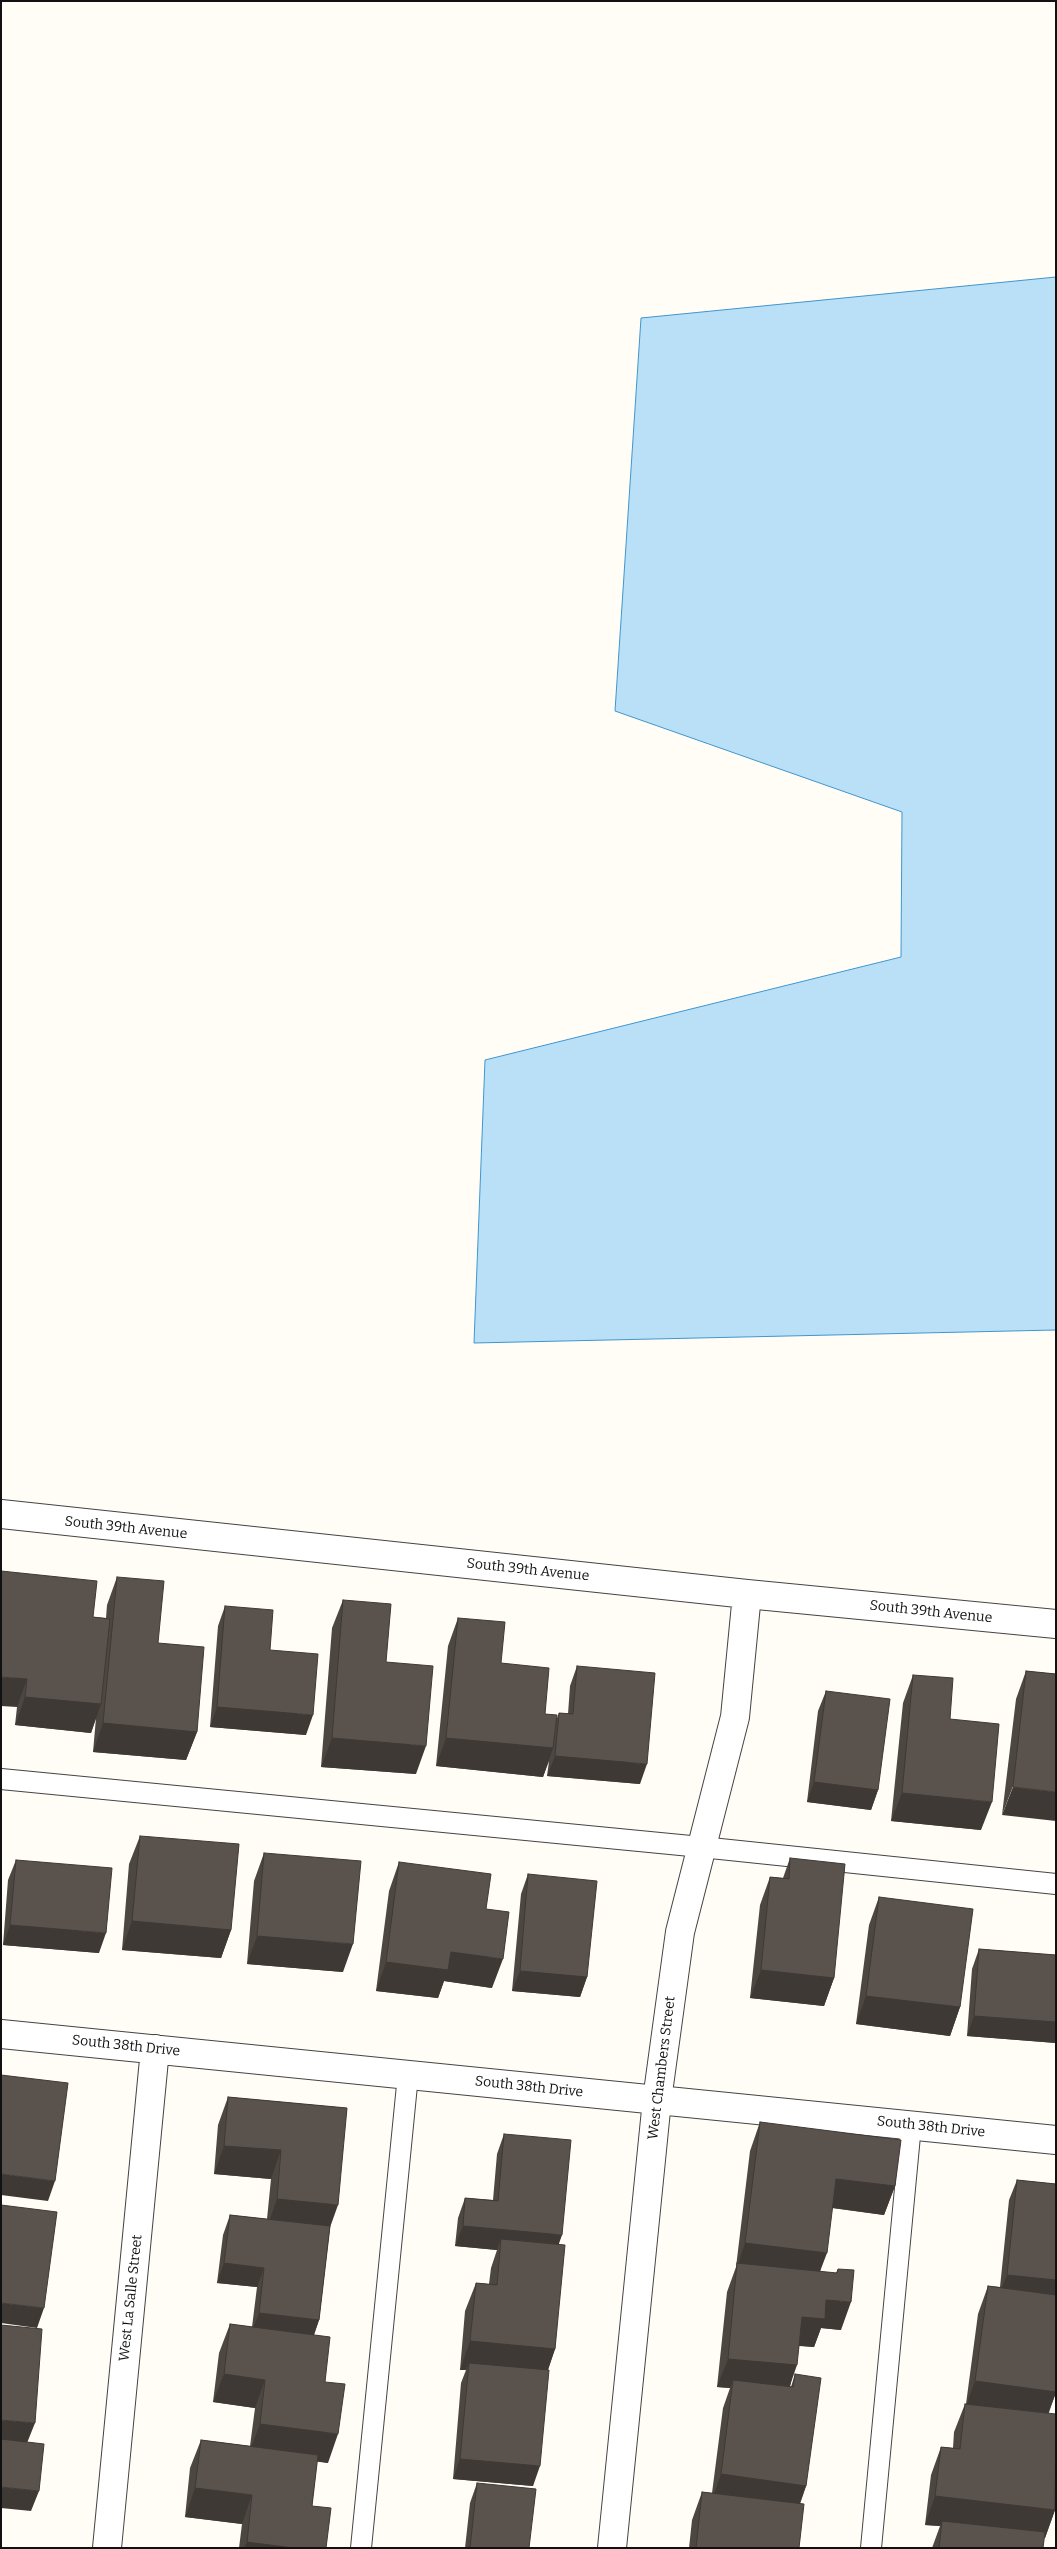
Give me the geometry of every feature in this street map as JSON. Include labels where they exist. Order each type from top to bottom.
[{"type":"street","name":"South 39th Avenue","points":[[1,1514],[747,1594],[1056,1624]]},
{"type":"street","name":"West Chambers Street","points":[[612,2548],[657,2100],[680,1932],[735,1716],[747,1594]]},
{"type":"street","name":"South 38th Drive","points":[[1,2034],[1056,2140]]},
{"type":"street","name":"West La Salle Street","points":[[107,2548],[156,2049]]},
{"type":"lane","points":[[1,1779],[701,1847],[1056,1884]]},
{"type":"lane","points":[[361,2548],[408,2075]]},
{"type":"lane","points":[[870,2548],[911,2125]]},
{"type":"water","points":[[1056,277],[1056,1330],[474,1343],[485,1060],[901,957],[902,812],[615,711],[641,318]]},
{"type":"building","points":[[1,1571],[97,1581],[93,1617],[110,1619],[101,1704],[25,1697],[27,1679],[1,1677]]},
{"type":"building","points":[[117,1577],[164,1581],[158,1643],[204,1647],[197,1732],[103,1723]]},
{"type":"building","points":[[343,1600],[391,1604],[386,1662],[433,1666],[426,1746],[332,1738]]},
{"type":"building","points":[[225,1606],[273,1610],[270,1650],[318,1654],[313,1715],[217,1707]]},
{"type":"building","points":[[458,1618],[505,1622],[501,1663],[549,1668],[545,1714],[557,1715],[553,1748],[446,1738]]},
{"type":"building","points":[[577,1666],[655,1673],[647,1764],[555,1756],[559,1713],[573,1714]]},
{"type":"building","points":[[1026,1671],[1056,1674],[1056,1792],[1013,1787]]},
{"type":"building","points":[[913,1675],[953,1678],[950,1719],[999,1724],[992,1802],[902,1793]]},
{"type":"building","points":[[826,1691],[890,1699],[878,1790],[814,1782]]},
{"type":"building","points":[[140,1836],[239,1844],[231,1930],[132,1921]]},
{"type":"building","points":[[264,1853],[361,1861],[353,1944],[257,1936]]},
{"type":"building","points":[[790,1858],[845,1864],[834,1978],[761,1970],[770,1877],[789,1879]]},
{"type":"building","points":[[16,1860],[112,1868],[106,1933],[10,1925]]},
{"type":"building","points":[[399,1862],[491,1874],[486,1909],[509,1912],[503,1959],[451,1952],[448,1970],[386,1962]]},
{"type":"building","points":[[528,1874],[597,1881],[587,1977],[520,1971]]},
{"type":"building","points":[[879,1897],[973,1909],[960,2007],[866,1996]]},
{"type":"building","points":[[979,1949],[1056,1955],[1056,2022],[974,2016]]},
{"type":"building","points":[[1,2075],[68,2083],[55,2181],[1,2174]]},
{"type":"building","points":[[228,2097],[347,2108],[338,2205],[277,2199],[281,2150],[224,2146]]},
{"type":"building","points":[[760,2122],[901,2140],[895,2186],[836,2179],[827,2253],[745,2243]]},
{"type":"building","points":[[504,2134],[571,2140],[562,2235],[463,2226],[465,2198],[498,2201]]},
{"type":"building","points":[[1017,2180],[1056,2184],[1056,2280],[1007,2275]]},
{"type":"building","points":[[1,2205],[57,2212],[44,2308],[1,2303]]},
{"type":"building","points":[[230,2215],[330,2226],[319,2320],[259,2313],[264,2268],[224,2263]]},
{"type":"building","points":[[501,2239],[565,2245],[555,2349],[470,2341],[476,2283],[497,2285]]},
{"type":"building","points":[[737,2263],[837,2273],[838,2269],[854,2270],[851,2302],[826,2300],[825,2319],[802,2317],[797,2365],[728,2359]]},
{"type":"building","points":[[988,2286],[1056,2295],[1056,2392],[975,2381]]},
{"type":"building","points":[[230,2324],[330,2337],[325,2382],[345,2384],[338,2434],[260,2424],[265,2380],[224,2374]]},
{"type":"building","points":[[1,2325],[42,2329],[35,2423],[1,2420]]},
{"type":"building","points":[[469,2363],[549,2370],[540,2466],[460,2459]]},
{"type":"building","points":[[795,2374],[821,2378],[806,2486],[721,2474],[733,2380],[793,2387]]},
{"type":"building","points":[[965,2404],[1056,2414],[1055,2510],[935,2496],[941,2447],[960,2449]]},
{"type":"building","points":[[1,2439],[44,2444],[39,2491],[1,2487]]},
{"type":"building","points":[[201,2440],[318,2455],[312,2506],[331,2508],[326,2548],[293,2548],[247,2542],[252,2495],[195,2488]]},
{"type":"building","points":[[477,2483],[536,2489],[529,2548],[470,2548]]},
{"type":"building","points":[[702,2492],[804,2504],[799,2548],[696,2548]]},
{"type":"building","points":[[942,2521],[1045,2532],[1043,2548],[939,2548]]}]
